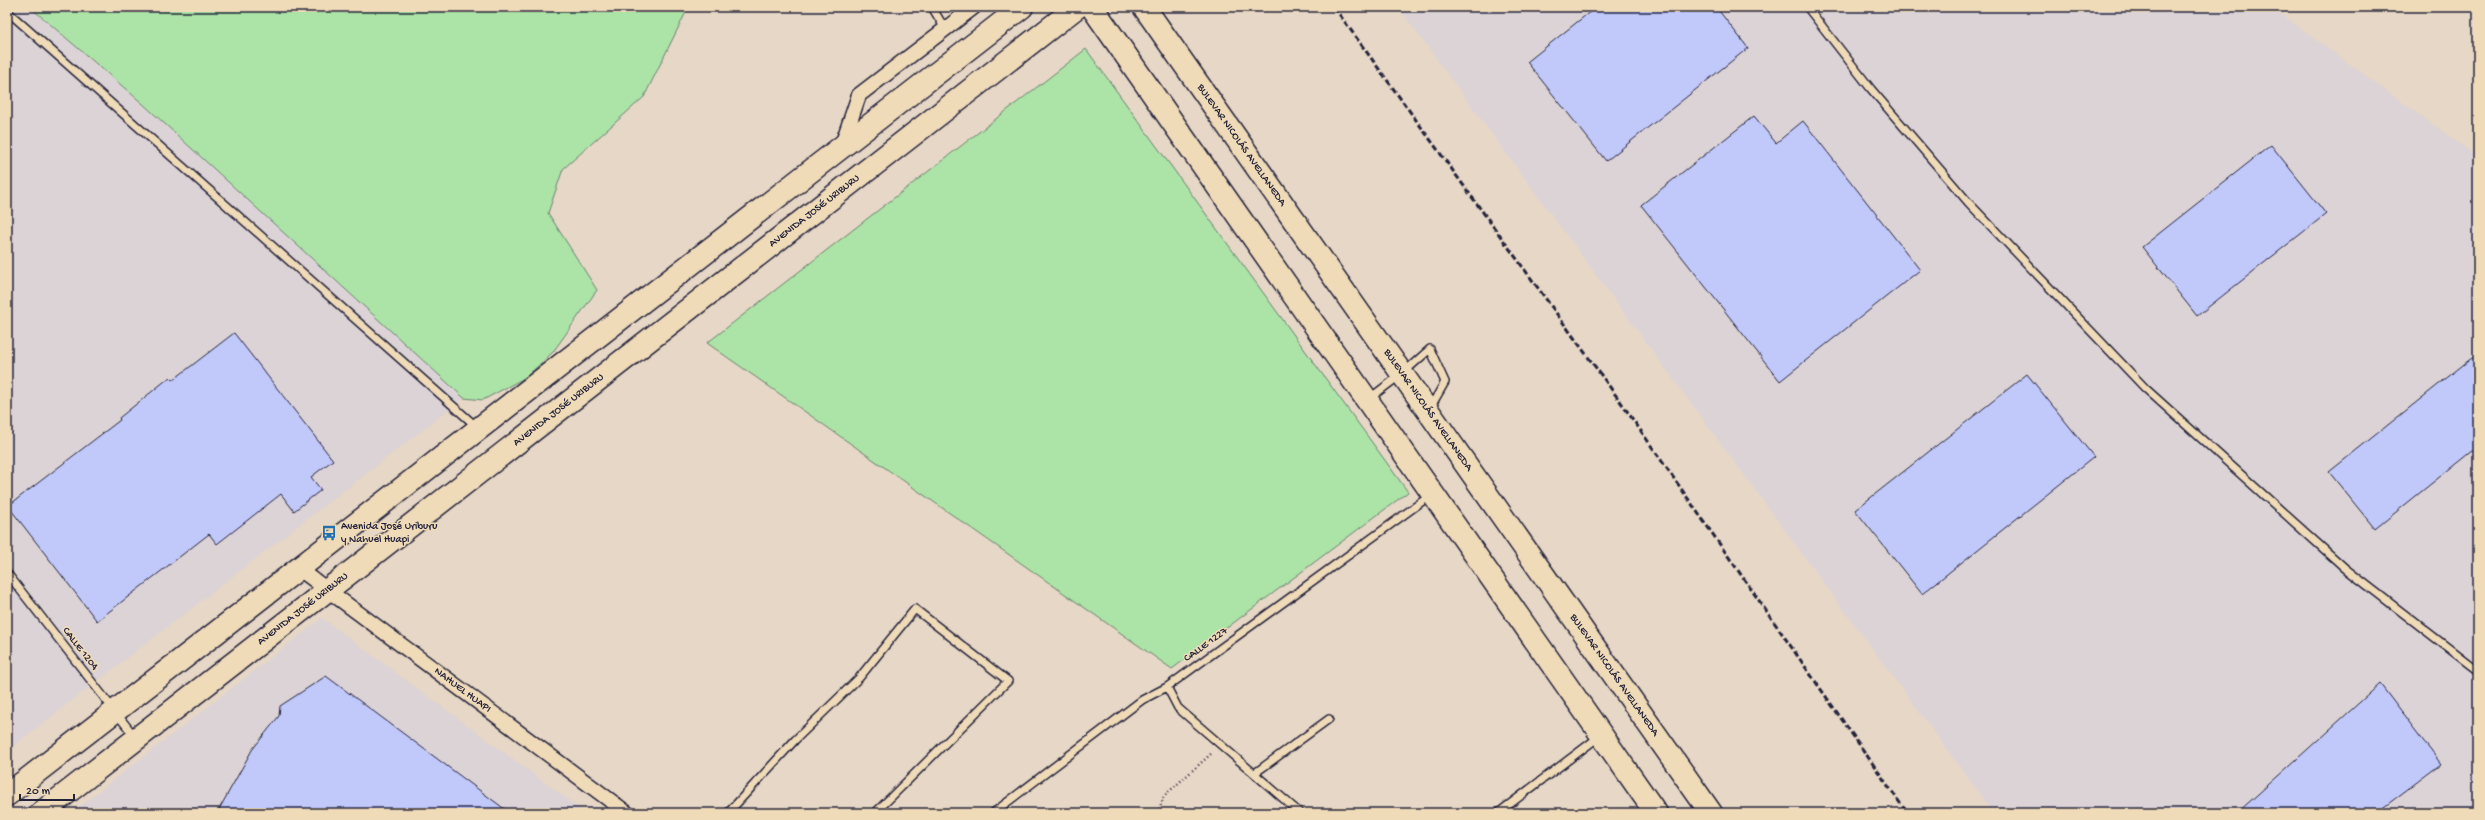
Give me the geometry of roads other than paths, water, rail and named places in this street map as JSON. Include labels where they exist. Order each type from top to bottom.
[{"type":"main road","points":[[7,795],[1022,7]]},
{"type":"main road","name":"AVENIDA JOSÉ URIBURU","points":[[41,813],[1077,7]]},
{"type":"main road","points":[[1092,7],[1656,813]]},
{"type":"main road","name":"BULEVAR NICOLÁS AVELLANEDA","points":[[1144,7],[1403,373],[1711,813]]},
{"type":"street","points":[[842,147],[859,95],[974,7]]},
{"type":"street","name":"NAHUEL HUAPI","points":[[298,568],[326,591],[627,813]]},
{"type":"lane","points":[[932,7],[945,29]]},
{"type":"lane","points":[[1807,7],[1871,89],[1968,202],[2145,388],[2346,569],[2478,671]]},
{"type":"lane","points":[[7,11],[479,428]]},
{"type":"lane","points":[[1367,400],[1403,373],[1430,349],[1445,382],[1428,410]]},
{"type":"lane","name":"CALLE 1227","points":[[993,813],[1142,700],[1167,687],[1433,494]]},
{"type":"lane","name":"CALLE 1204","points":[[7,573],[136,738]]},
{"type":"lane","points":[[728,813],[795,740],[859,678],[915,609],[1008,681],[875,813]]},
{"type":"lane","points":[[1167,687],[1178,708],[1300,813]]},
{"type":"lane","points":[[1255,773],[1329,719]]},
{"type":"lane","points":[[1498,813],[1602,735]]},
{"type":"railway","points":[[1334,7],[1620,401],[1907,813]]},
{"type":"place","name":"Avenida José Uriburu y Nahuel Huapi","points":[[329,533]]}]
